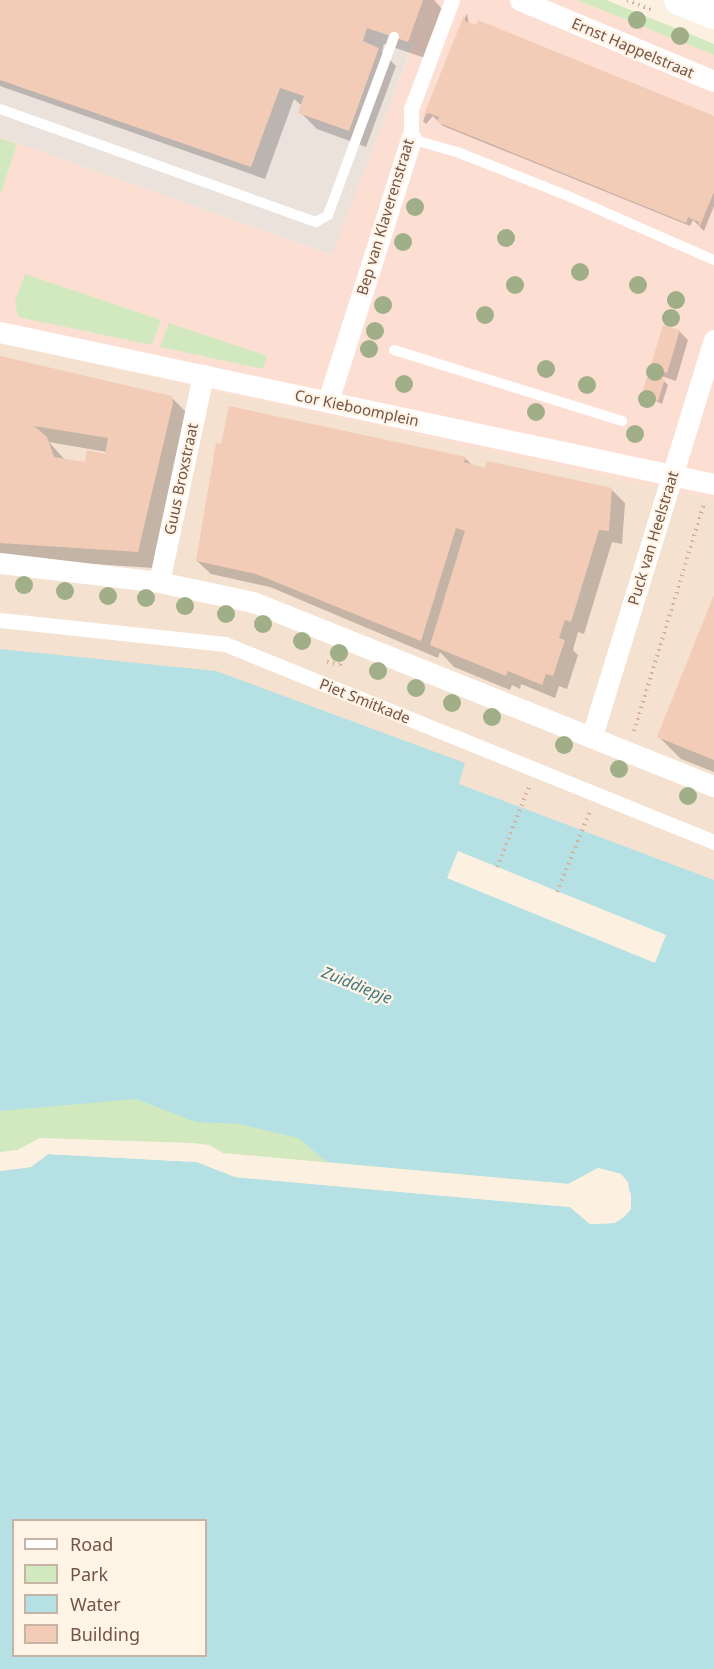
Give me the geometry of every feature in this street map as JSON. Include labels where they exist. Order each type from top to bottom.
[{"type":"main road","points":[[679,0],[714,14]]},
{"type":"street","name":"Bep van Klaverenstraat","points":[[328,402],[411,139],[411,109],[452,0]]},
{"type":"street","name":"Ernst Happelstraat","points":[[520,0],[714,81]]},
{"type":"street","name":"Cor Kieboomplein","points":[[0,332],[712,484]]},
{"type":"street","name":"Puck van Heelstraat","points":[[592,736],[714,340]]},
{"type":"street","name":"Guus Broxstraat","points":[[159,582],[203,375]]},
{"type":"street","points":[[0,562],[159,582],[253,602],[714,786]]},
{"type":"street","name":"Piet Smitkade","points":[[0,620],[225,644],[714,842]]},
{"type":"lane","points":[[0,110],[316,222],[328,215],[394,37]]},
{"type":"lane","points":[[411,139],[457,152],[568,196],[714,260]]},
{"type":"lane","points":[[394,350],[621,421]]},
{"type":"path","points":[[627,753],[712,484]]},
{"type":"path","points":[[497,867],[521,807]]},
{"type":"path","points":[[557,892],[583,830]]},
{"type":"shaded area","points":[[0,0],[423,0],[408,41],[413,44],[332,255],[0,137]]},
{"type":"shaded area","points":[[423,0],[590,0],[714,50],[714,500],[0,343],[0,137],[331,255],[413,45],[408,42]]},
{"type":"shaded area","points":[[0,343],[714,500],[714,955],[0,734]]},
{"type":"green space","points":[[577,0],[606,0],[714,44],[714,55]]},
{"type":"green space","points":[[0,138],[17,144],[0,196]]},
{"type":"green space","points":[[25,274],[161,320],[152,345],[18,317],[15,301]]},
{"type":"green space","points":[[169,323],[267,356],[263,369],[160,347]]},
{"type":"green space","points":[[0,1034],[521,1180],[223,1153],[209,1145],[193,1143],[40,1138],[17,1150],[0,1152]]},
{"type":"water","name":"Zuiddiepje","points":[[0,649],[216,671],[465,763],[459,784],[714,880],[714,1669],[0,1669],[0,1171],[31,1167],[48,1154],[197,1162],[235,1177],[570,1207],[590,1224],[615,1223],[631,1209],[631,1194],[621,1174],[598,1168],[569,1184],[327,1162],[298,1138],[239,1124],[196,1122],[136,1099],[0,1111]]},
{"type":"pier","points":[[458,851],[666,935],[655,963],[447,878]]},
{"type":"pier","points":[[48,1151],[197,1159],[236,1174],[570,1204],[591,1221],[614,1220],[628,1208],[625,1184],[619,1177],[598,1171],[569,1187],[321,1162],[568,1184],[598,1168],[621,1174],[628,1182],[631,1209],[615,1223],[590,1224],[570,1207],[235,1177],[197,1162],[48,1154],[31,1167],[0,1171],[30,1164]]},
{"type":"building","points":[[0,0],[423,0],[408,42],[367,28],[363,41],[379,48],[349,131],[298,113],[304,96],[280,88],[251,167],[0,80]]},
{"type":"building","points":[[464,15],[465,21],[476,25],[478,20],[714,116],[714,192],[699,228],[699,222],[688,217],[686,223],[437,122],[439,117],[428,113],[423,117]]},
{"type":"building","points":[[663,325],[680,330],[667,373],[650,368]]},
{"type":"building","points":[[0,356],[172,396],[173,403],[138,552],[0,543]],"holes":[[[34,426],[108,438],[105,454],[87,450],[85,462],[54,457],[47,437]]]},
{"type":"building","points":[[648,374],[665,379],[658,401],[641,396]]},
{"type":"building","points":[[229,406],[466,457],[464,462],[485,468],[487,461],[612,488],[609,531],[599,530],[571,622],[565,620],[559,638],[565,640],[553,676],[546,674],[542,685],[508,671],[506,676],[430,645],[465,531],[456,528],[421,641],[256,574],[196,561],[216,443],[221,444]]},
{"type":"building","points":[[714,595],[714,760],[657,737]]}]
